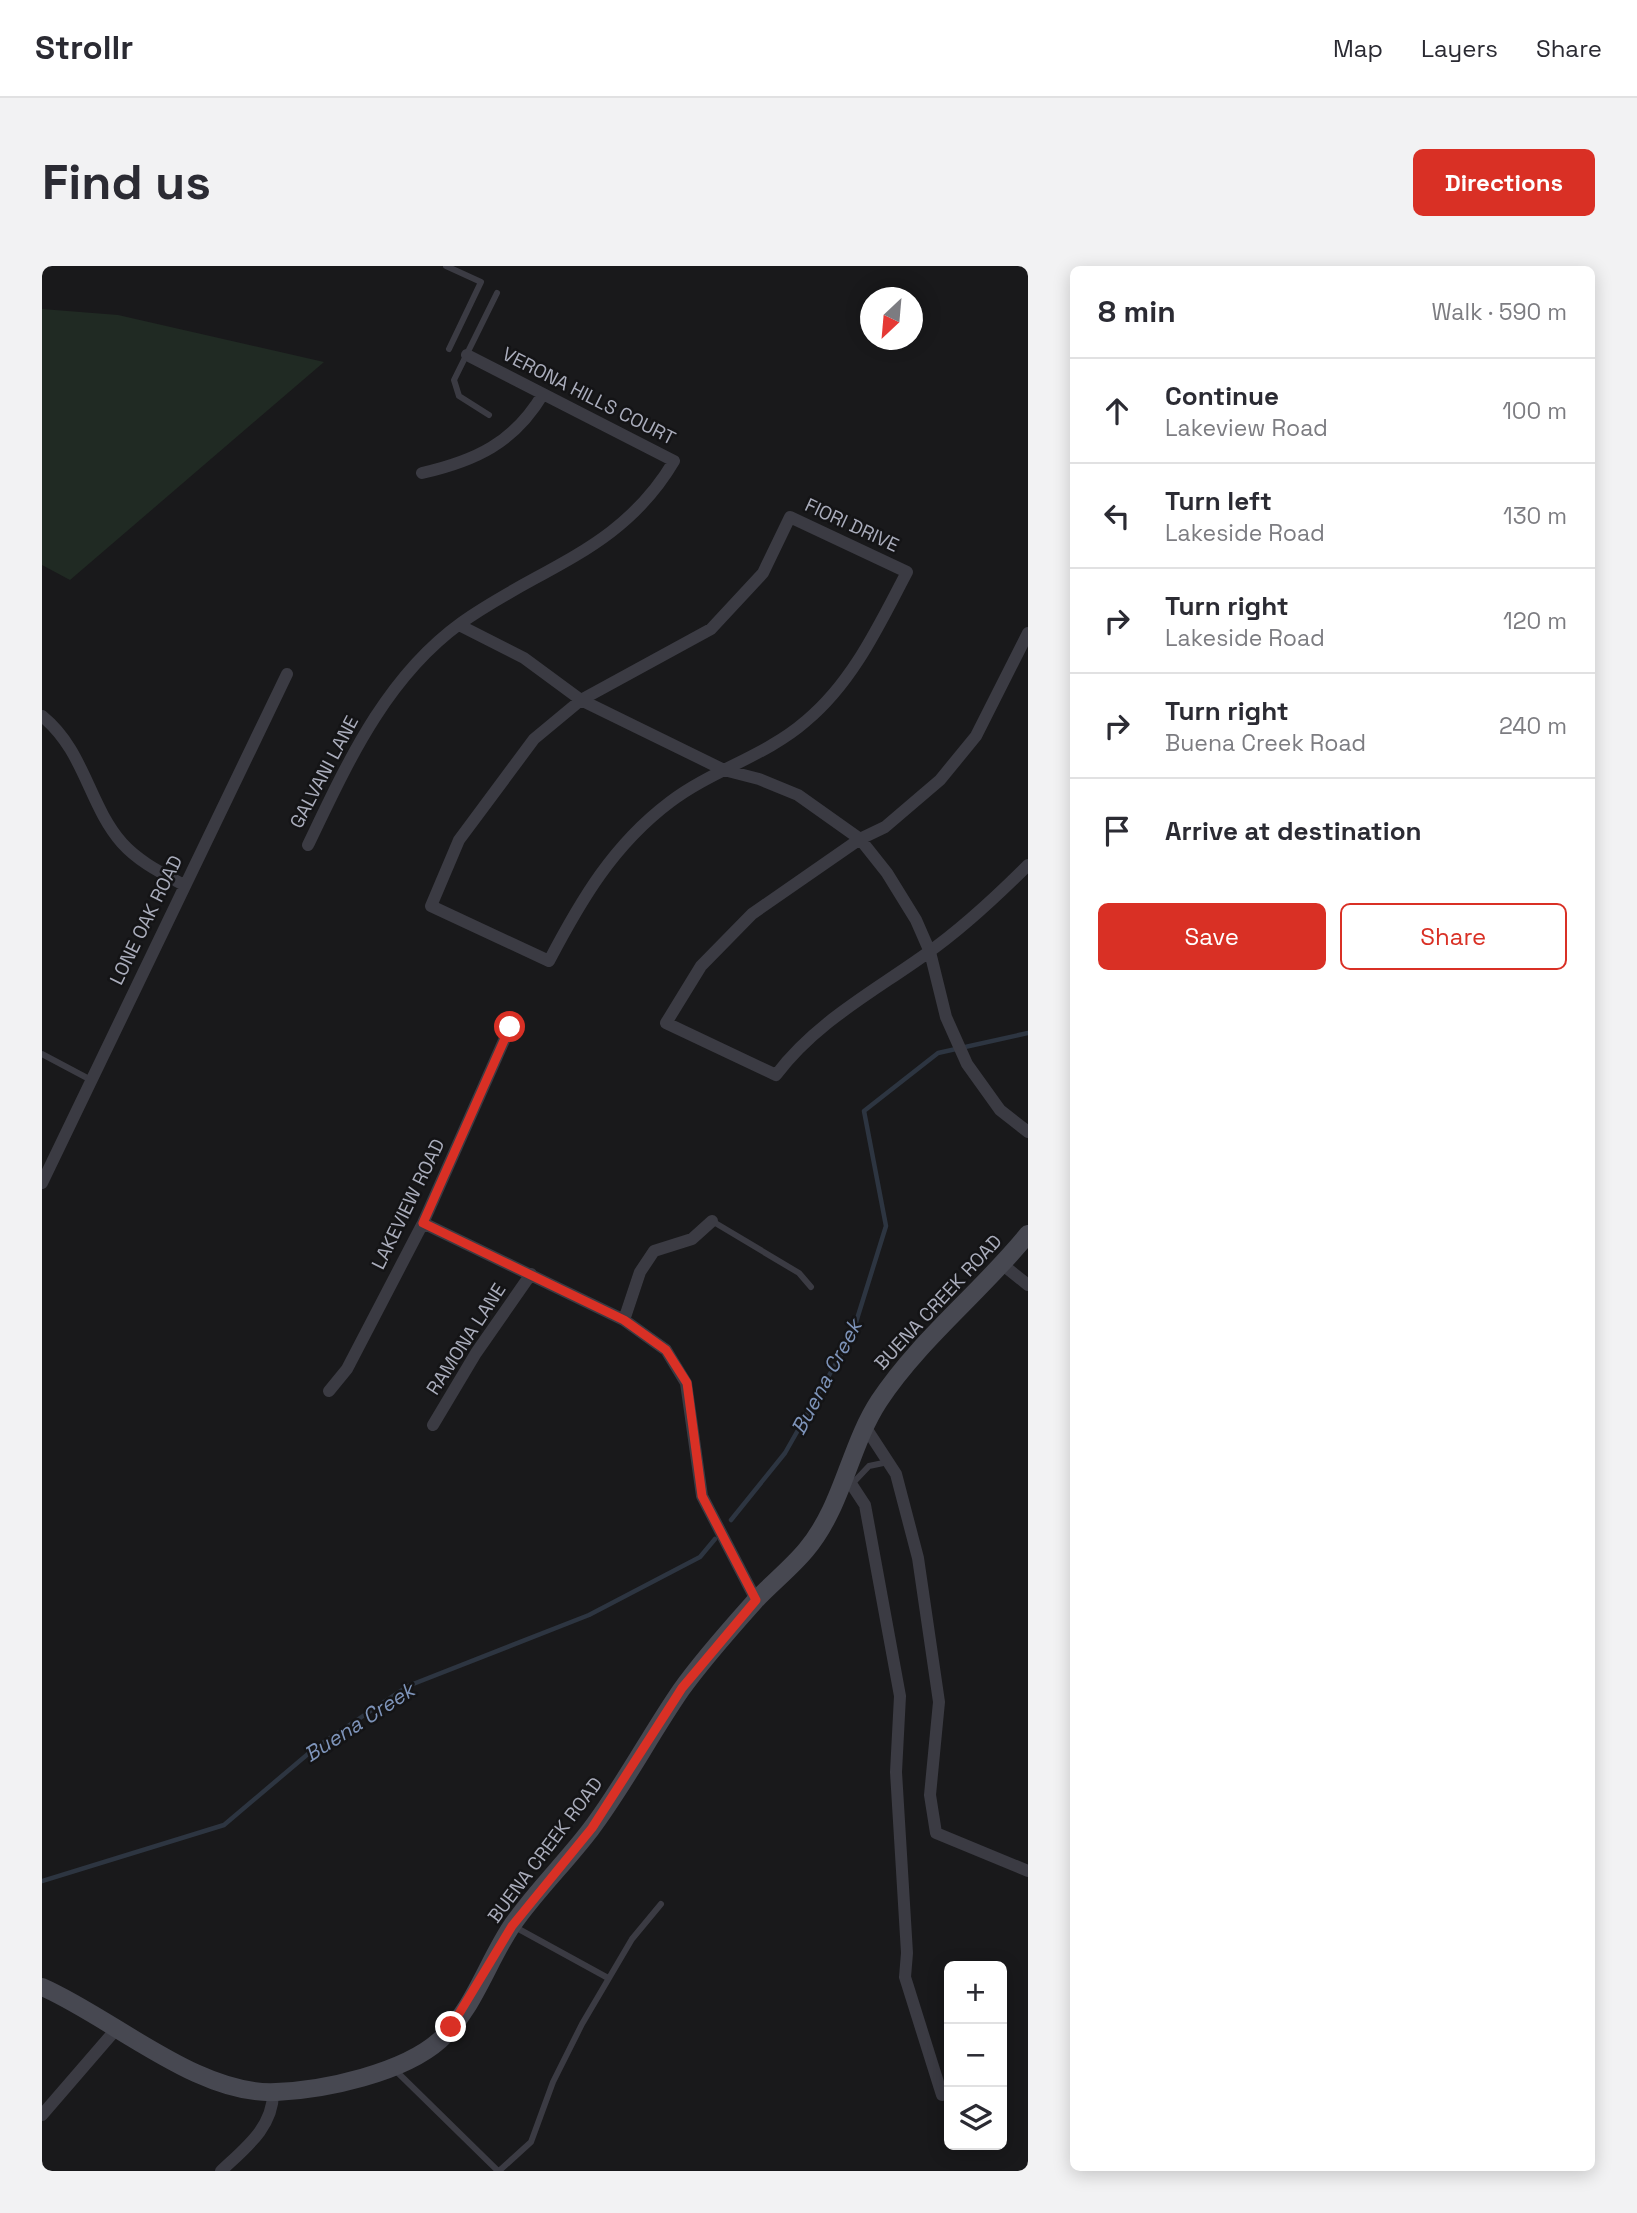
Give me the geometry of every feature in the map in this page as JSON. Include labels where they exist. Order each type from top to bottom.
[{"type":"main road","name":"BUENA CREEK ROAD","points":[[42,1987],[72,2000],[170,2061],[198,2075],[237,2087],[273,2093],[329,2085],[392,2067],[442,2039],[470,1998],[512,1926],[592,1828],[682,1688],[756,1600],[806,1550],[822,1528],[849,1480],[871,1414],[898,1374],[1003,1265],[1028,1234]]},
{"type":"street","name":"VERONA HILLS COURT","points":[[458,625],[623,525],[662,480],[674,461],[467,355]]},
{"type":"street","points":[[422,473],[462,464],[492,449],[534,408],[543,394]]},
{"type":"street","name":"FIORI DRIVE","points":[[581,700],[711,629],[744,597],[763,573],[790,517],[907,572],[867,647],[833,696],[777,743],[724,770]]},
{"type":"street","points":[[458,625],[524,658],[581,700],[724,770],[759,779],[798,795],[860,839],[887,873],[916,920],[930,952],[946,1017],[964,1057],[1000,1110],[1028,1132]]},
{"type":"street","name":"GALVANI LANE","points":[[308,845],[359,740],[405,675],[458,625]]},
{"type":"street","points":[[1028,633],[976,736],[940,780],[885,827],[860,839],[752,914],[718,946],[701,967],[666,1023],[776,1075],[795,1050],[818,1029],[930,952],[987,905],[1028,865]]},
{"type":"street","name":"LONE OAK ROAD","points":[[42,1183],[287,674]]},
{"type":"street","points":[[581,700],[534,739],[459,840],[430,906],[549,961],[582,897],[614,854],[670,802],[724,770]]},
{"type":"street","points":[[42,716],[80,761],[105,817],[122,843],[147,865],[184,885]]},
{"type":"street","name":"LAKEVIEW ROAD","points":[[329,1391],[347,1369],[423,1223],[510,1027]]},
{"type":"street","points":[[624,1320],[627,1302],[640,1272],[654,1251],[692,1240],[712,1221]]},
{"type":"street","points":[[423,1223],[624,1320],[666,1350],[687,1383],[702,1496],[756,1600]]},
{"type":"street","points":[[1003,1265],[1028,1285]]},
{"type":"street","name":"RAMONA LANE","points":[[433,1426],[476,1353],[531,1275]]},
{"type":"street","points":[[866,1428],[896,1474],[918,1558],[939,1702],[930,1795],[936,1833],[1028,1871]]},
{"type":"street","points":[[849,1480],[865,1505],[900,1696],[896,1772],[907,1953],[905,1978],[942,2095]]},
{"type":"street","points":[[42,2115],[118,2027]]},
{"type":"street","points":[[221,2171],[258,2137],[273,2103],[273,2093]]},
{"type":"lane","points":[[446,266],[481,282],[449,349]]},
{"type":"lane","points":[[489,415],[458,396],[454,380],[497,293]]},
{"type":"lane","points":[[42,1054],[91,1080]]},
{"type":"lane","points":[[712,1221],[799,1273],[811,1287]]},
{"type":"lane","points":[[849,1480],[869,1466],[890,1462]]},
{"type":"lane","points":[[392,2067],[499,2171],[531,2142],[553,2082],[608,1978],[632,1938],[661,1904]]},
{"type":"lane","points":[[512,1926],[608,1978]]},
{"type":"shaded area","points":[[42,309],[118,315],[324,362],[70,580],[42,565]]},
{"type":"waterway","name":"Buena Creek","points":[[731,1520],[785,1453],[852,1335],[886,1226],[864,1111],[938,1053],[1028,1033]]},
{"type":"waterway","name":"Buena Creek","points":[[42,1881],[224,1825],[315,1748],[408,1686],[589,1615],[700,1557],[715,1539]]},
{"type":"route","points":[[451,2027],[512,1926],[592,1828],[682,1688],[756,1600],[702,1496],[687,1383],[666,1350],[624,1320],[423,1223],[510,1027]]}]
